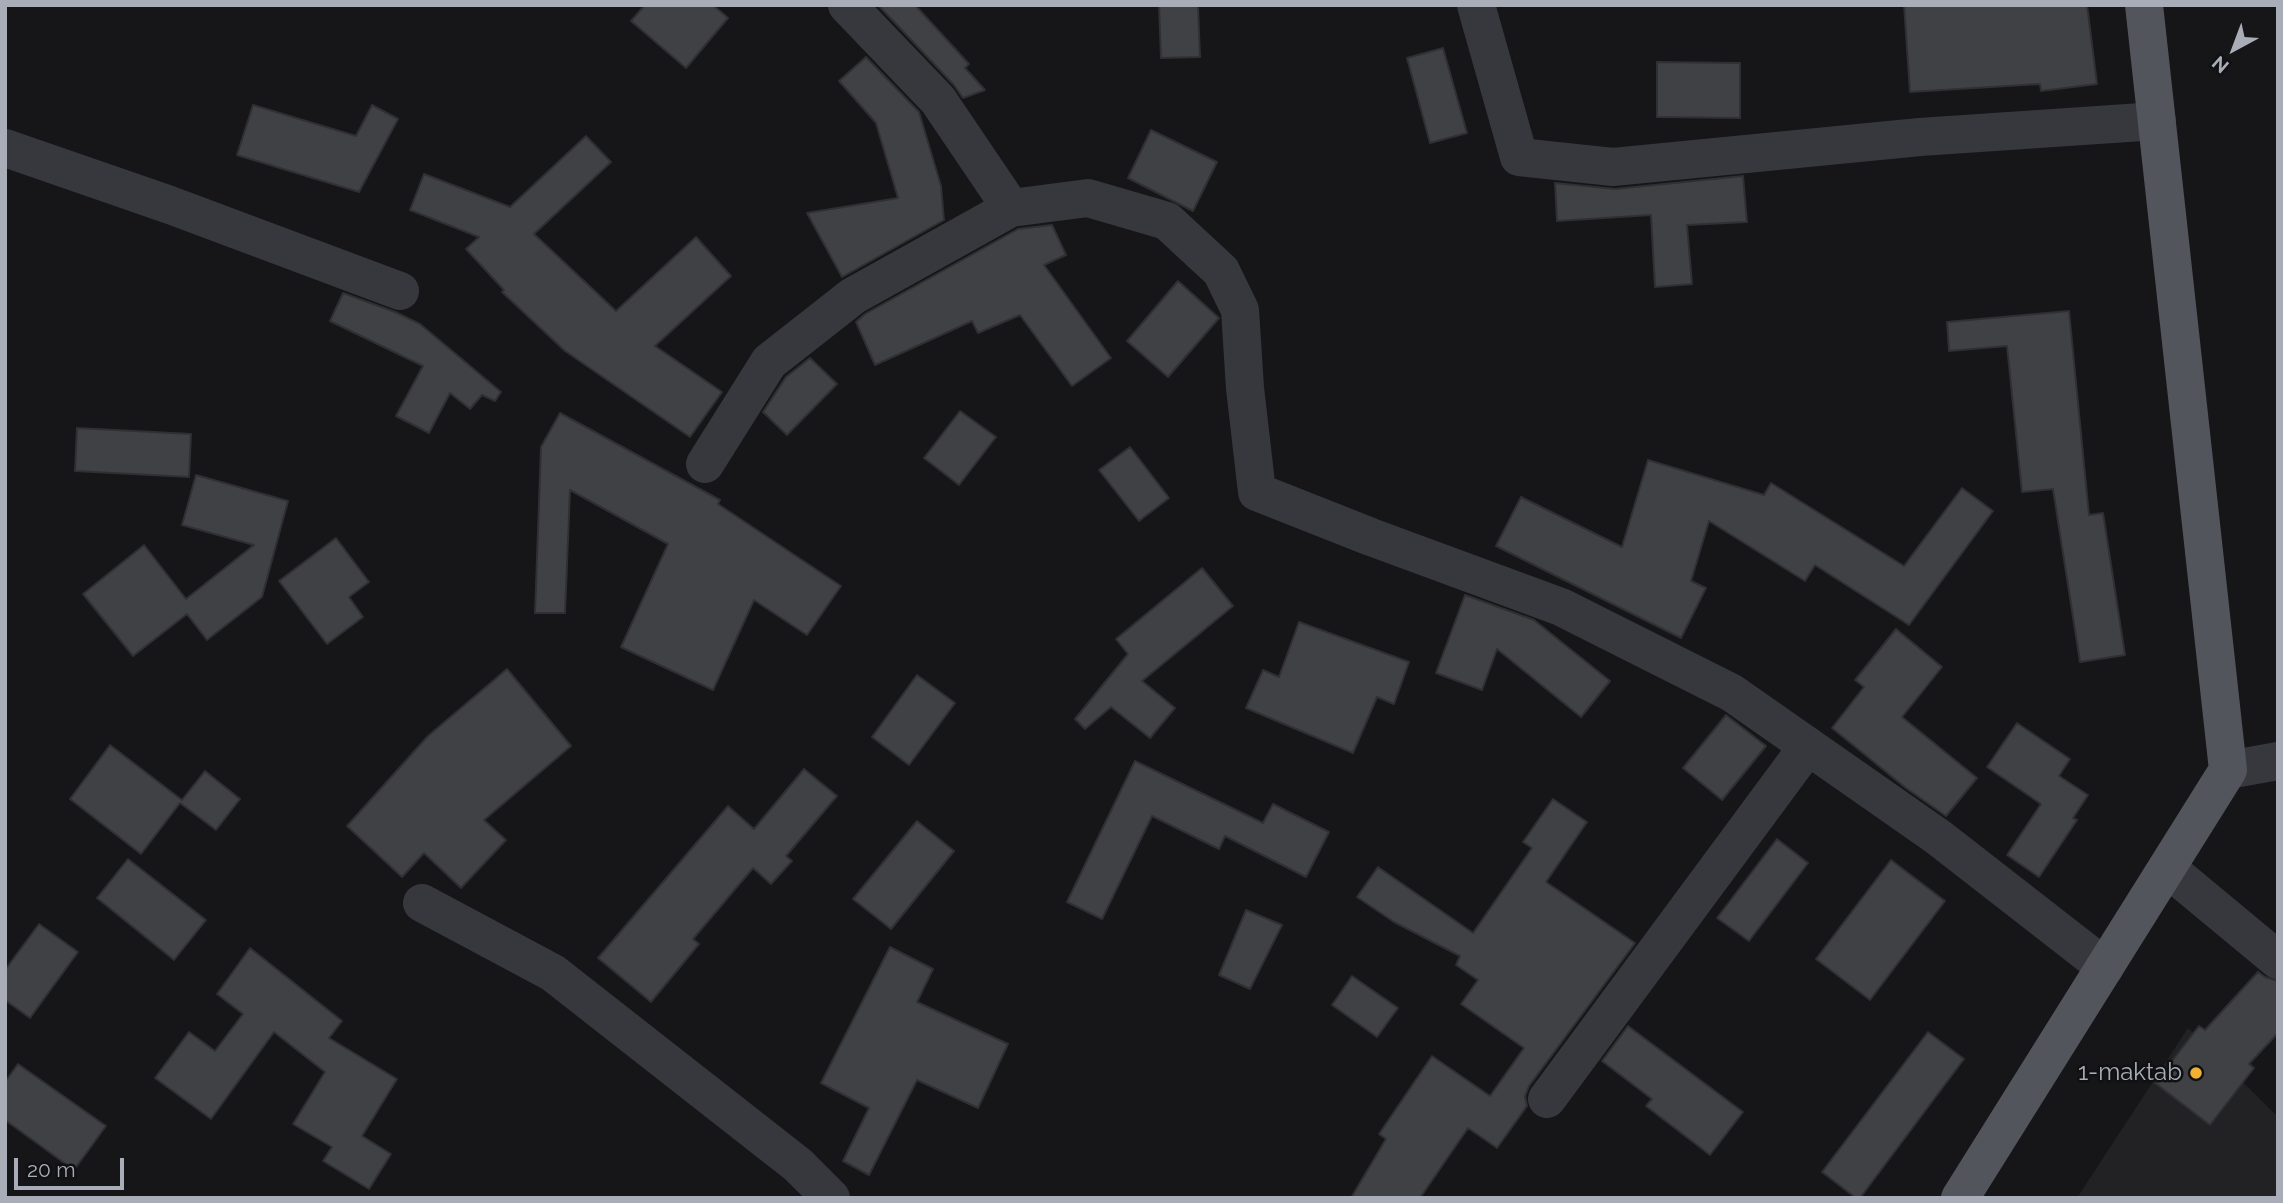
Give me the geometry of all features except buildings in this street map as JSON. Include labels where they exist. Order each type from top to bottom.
[{"type":"main road","points":[[1960,1198],[2228,770],[2144,5]]},
{"type":"street","points":[[846,5],[938,100],[1011,208]]},
{"type":"street","points":[[1476,5],[1520,157],[1613,167],[1920,137],[2157,121]]},
{"type":"street","points":[[5,148],[170,205],[400,291]]},
{"type":"street","points":[[705,464],[769,362],[853,296],[1011,208],[1088,198],[1167,221],[1221,271],[1240,310],[1245,388],[1257,492],[1561,607],[1732,693],[1938,837],[2105,967]]},
{"type":"street","points":[[1547,1099],[1808,746]]},
{"type":"street","points":[[2228,770],[2278,761]]},
{"type":"street","points":[[2167,868],[2278,960]]},
{"type":"street","points":[[422,903],[553,973],[798,1165],[831,1198]]},
{"type":"shaded area","name":"1-maktab","points":[[2188,1028],[2278,1117],[2278,1198],[2077,1198]]},
{"type":"place","name":"1-maktab","points":[[2196,1073]]}]
